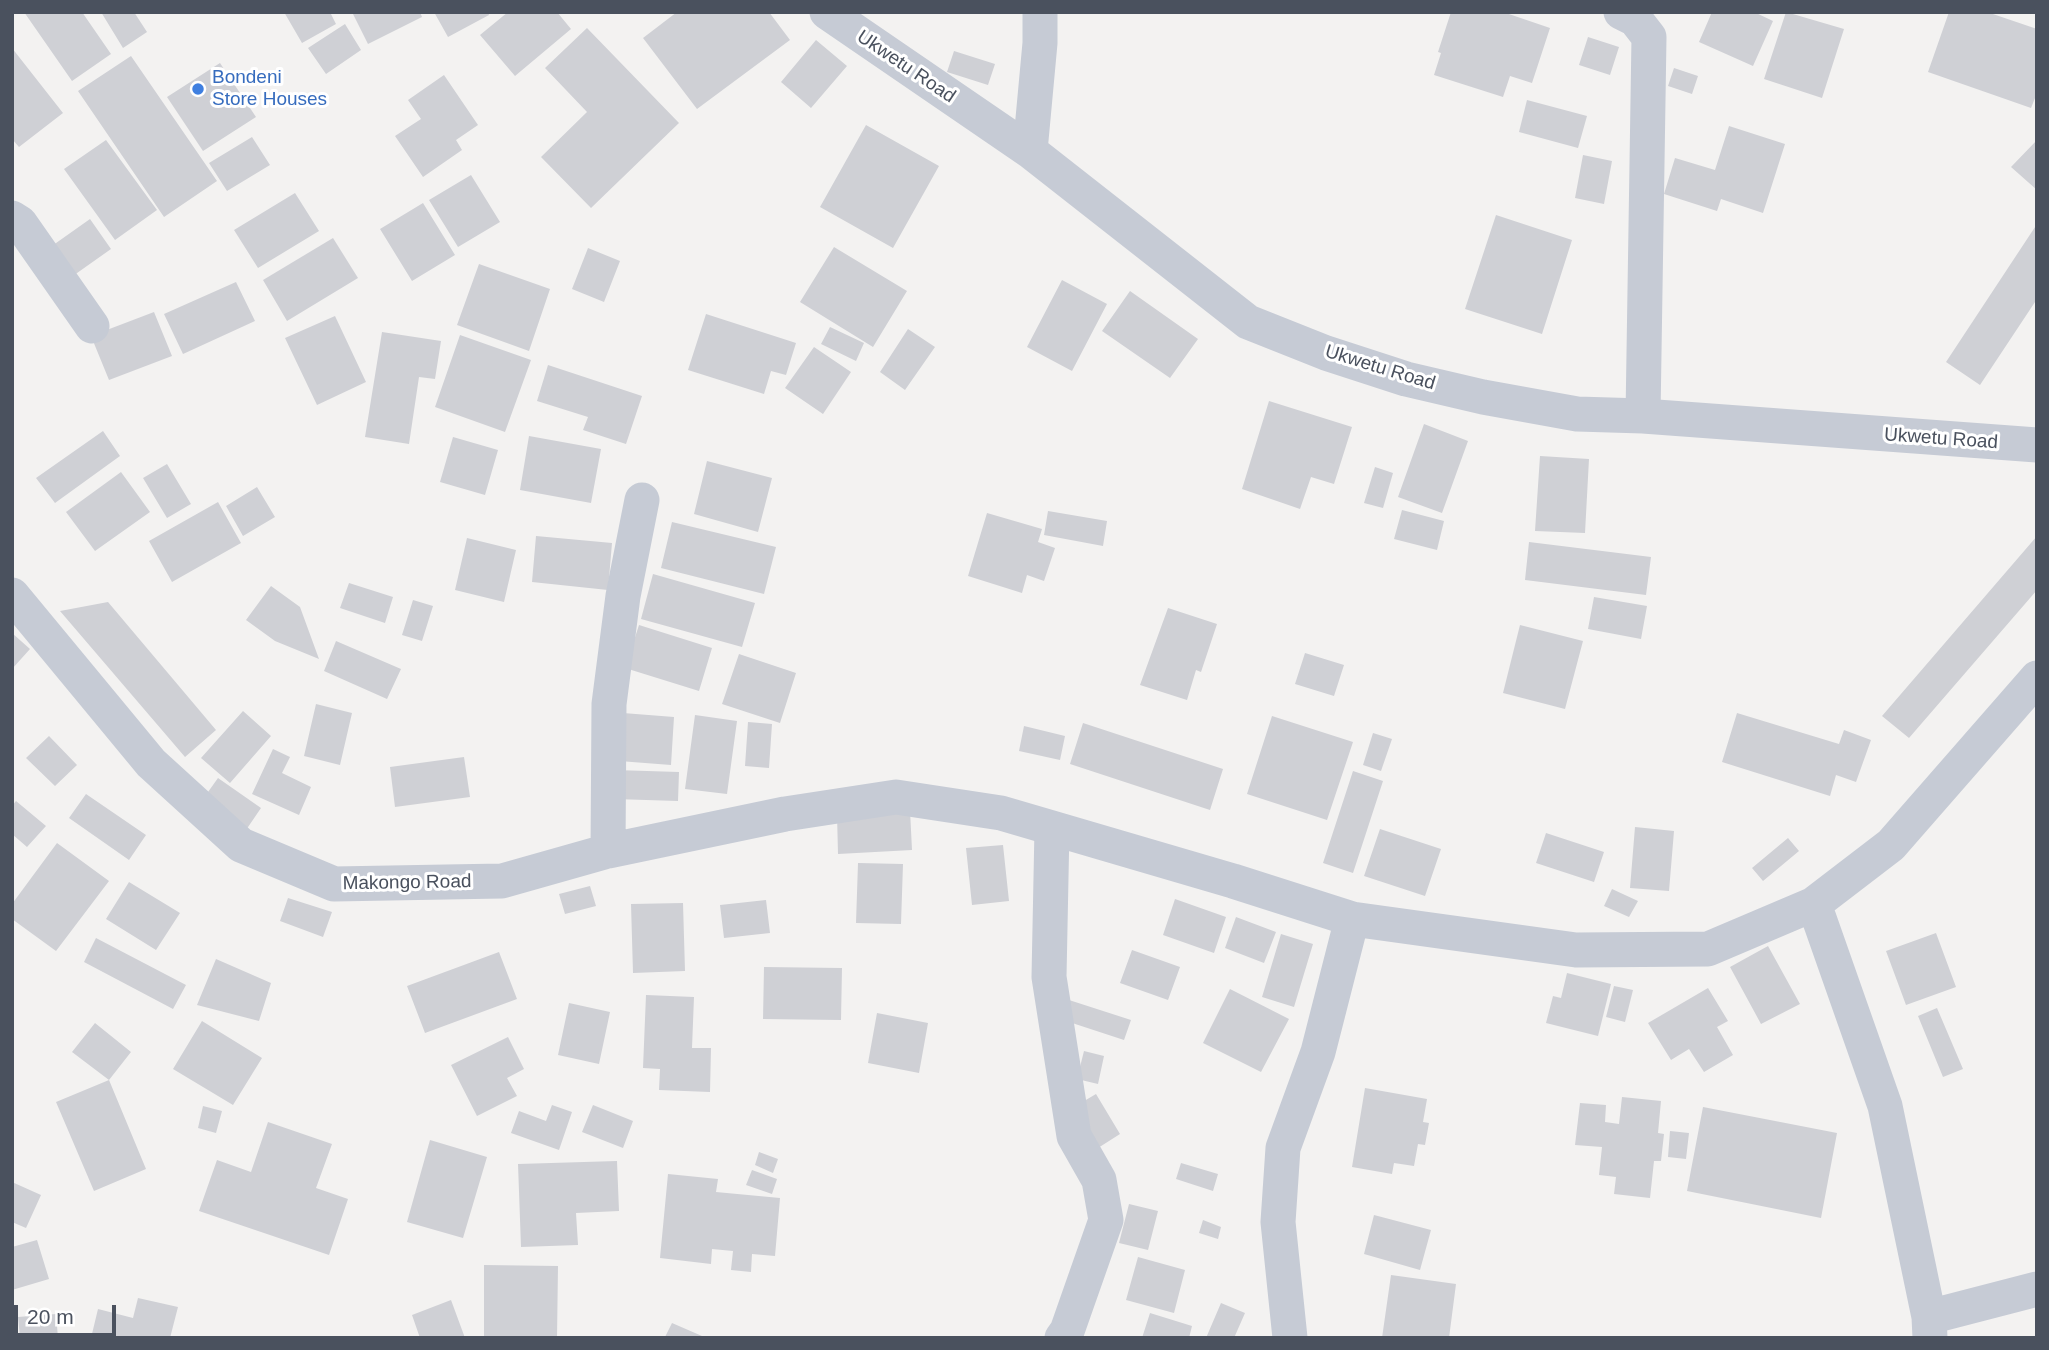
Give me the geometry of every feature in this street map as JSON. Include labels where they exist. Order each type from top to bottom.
[{"type":"street","name":"Ukwetu Road","points":[[827,12],[1030,151],[1248,322],[1326,353],[1419,382],[1577,414],[1643,416],[2037,445]]},
{"type":"street","points":[[1030,151],[1040,43],[1040,12]]},
{"type":"street","points":[[1621,12],[1635,19],[1649,37],[1643,416]]},
{"type":"street","points":[[12,218],[20,223],[92,326]]},
{"type":"street","points":[[608,851],[608,704],[623,596],[642,500]]},
{"type":"street","name":"Makongo Road","points":[[12,595],[151,762],[241,845],[334,884],[502,881],[608,851],[785,814],[896,797],[1001,813],[1352,919],[1576,950],[1709,949],[1814,904],[1891,845],[2037,678]]},
{"type":"street","points":[[1052,828],[1049,977],[1074,1136],[1099,1180],[1106,1220],[1067,1331],[1062,1338]]},
{"type":"street","points":[[1814,904],[1885,1106],[1929,1327],[2037,1289]]},
{"type":"street","points":[[1290,1338],[1278,1222],[1283,1148],[1318,1052],[1352,919]]},
{"type":"building","points":[[24,12],[82,12],[111,54],[72,81]]},
{"type":"building","points":[[101,12],[134,12],[147,32],[123,48]]},
{"type":"building","points":[[284,12],[330,12],[336,24],[302,43]]},
{"type":"building","points":[[352,12],[420,12],[422,17],[368,44]]},
{"type":"building","points":[[434,12],[488,12],[489,15],[448,37]]},
{"type":"building","points":[[508,12],[557,12],[571,29],[515,76],[480,35]]},
{"type":"building","points":[[677,12],[769,12],[790,40],[697,109],[643,38]]},
{"type":"building","points":[[1451,12],[1503,12],[1550,28],[1532,83],[1510,76],[1503,97],[1434,75],[1441,53],[1438,52]]},
{"type":"building","points":[[1712,12],[1754,12],[1773,21],[1753,66],[1699,42]]},
{"type":"building","points":[[1786,12],[1844,29],[1822,98],[1764,79]]},
{"type":"building","points":[[1949,12],[1987,12],[2037,29],[2037,93],[2031,108],[1928,72]]},
{"type":"building","points":[[345,24],[361,50],[326,74],[308,48]]},
{"type":"building","points":[[587,28],[679,123],[591,208],[541,157],[587,112],[545,68]]},
{"type":"building","points":[[1588,37],[1619,47],[1610,75],[1579,65]]},
{"type":"building","points":[[816,40],[847,66],[811,108],[781,82]]},
{"type":"building","points":[[12,48],[63,113],[19,147],[12,139]]},
{"type":"building","points":[[954,51],[995,64],[988,85],[947,72]]},
{"type":"building","points":[[131,56],[217,181],[164,217],[78,91]]},
{"type":"building","points":[[220,63],[256,117],[203,151],[167,97]]},
{"type":"building","points":[[1674,68],[1698,76],[1692,94],[1668,86]]},
{"type":"building","points":[[444,75],[478,125],[456,140],[462,150],[423,177],[395,136],[421,119],[408,100]]},
{"type":"building","points":[[1527,100],[1587,116],[1578,148],[1519,132]]},
{"type":"building","points":[[866,125],[939,166],[893,248],[820,207]]},
{"type":"building","points":[[1729,126],[1785,144],[1763,213],[1721,199],[1717,211],[1664,194],[1675,158],[1715,170]]},
{"type":"building","points":[[252,137],[270,165],[227,191],[209,163]]},
{"type":"building","points":[[106,140],[157,210],[115,240],[64,169]]},
{"type":"building","points":[[2037,140],[2037,190],[2011,167]]},
{"type":"building","points":[[1583,155],[1612,161],[1604,204],[1575,198]]},
{"type":"building","points":[[471,175],[500,222],[458,247],[429,200]]},
{"type":"building","points":[[295,193],[319,231],[258,268],[234,230]]},
{"type":"building","points":[[423,203],[455,255],[412,281],[380,229]]},
{"type":"building","points":[[1496,215],[1572,240],[1542,334],[1465,309]]},
{"type":"building","points":[[90,219],[111,249],[70,278],[49,248]]},
{"type":"building","points":[[2037,224],[2037,299],[1980,385],[1946,362]]},
{"type":"building","points":[[333,238],[358,278],[287,321],[263,280]]},
{"type":"building","points":[[834,247],[907,291],[873,347],[800,302]]},
{"type":"building","points":[[588,248],[620,261],[604,302],[572,289]]},
{"type":"building","points":[[479,264],[550,289],[529,351],[457,325]]},
{"type":"building","points":[[1062,280],[1107,304],[1072,371],[1027,347]]},
{"type":"building","points":[[236,282],[255,321],[183,354],[164,314]]},
{"type":"building","points":[[1130,291],[1198,339],[1170,378],[1102,331]]},
{"type":"building","points":[[154,312],[172,356],[109,380],[91,336]]},
{"type":"building","points":[[706,314],[796,343],[786,375],[771,371],[764,394],[688,370]]},
{"type":"building","points":[[335,316],[366,382],[317,405],[285,338]]},
{"type":"building","points":[[830,327],[864,343],[856,361],[821,344]]},
{"type":"building","points":[[908,329],[935,347],[905,390],[880,372]]},
{"type":"building","points":[[382,332],[441,341],[435,379],[419,377],[409,444],[365,437]]},
{"type":"building","points":[[460,335],[531,360],[505,432],[435,407]]},
{"type":"building","points":[[814,347],[851,372],[823,414],[785,388]]},
{"type":"building","points":[[548,365],[642,396],[626,444],[583,430],[588,417],[537,401]]},
{"type":"building","points":[[1269,401],[1352,427],[1334,484],[1311,477],[1300,509],[1242,489]]},
{"type":"building","points":[[1424,424],[1468,441],[1442,513],[1398,497]]},
{"type":"building","points":[[103,431],[120,456],[55,503],[36,478]]},
{"type":"building","points":[[529,436],[601,449],[591,503],[520,490]]},
{"type":"building","points":[[453,437],[498,450],[485,495],[440,482]]},
{"type":"building","points":[[1540,456],[1589,459],[1585,533],[1535,531]]},
{"type":"building","points":[[707,461],[772,478],[758,532],[694,514]]},
{"type":"building","points":[[167,464],[191,504],[167,518],[143,478]]},
{"type":"building","points":[[1375,467],[1393,473],[1383,508],[1364,503]]},
{"type":"building","points":[[121,472],[150,512],[95,551],[66,512]]},
{"type":"building","points":[[257,487],[275,517],[243,536],[226,506]]},
{"type":"building","points":[[218,502],[241,543],[172,582],[149,541]]},
{"type":"building","points":[[1402,510],[1444,521],[1437,550],[1394,539]]},
{"type":"building","points":[[1048,511],[1107,521],[1103,546],[1044,535]]},
{"type":"building","points":[[987,513],[1042,529],[1038,542],[1055,548],[1044,581],[1027,575],[1022,593],[968,576]]},
{"type":"building","points":[[672,522],[776,547],[764,594],[661,568]]},
{"type":"building","points":[[536,536],[612,543],[608,590],[532,582]]},
{"type":"building","points":[[2037,536],[2037,590],[1909,738],[1882,716]]},
{"type":"building","points":[[467,538],[516,550],[504,602],[455,590]]},
{"type":"building","points":[[1529,542],[1651,557],[1646,595],[1525,580]]},
{"type":"building","points":[[653,574],[755,603],[742,647],[641,619]]},
{"type":"building","points":[[349,583],[393,597],[385,623],[340,608]]},
{"type":"building","points":[[271,586],[300,607],[319,659],[275,641],[246,620]]},
{"type":"building","points":[[1594,597],[1647,606],[1641,639],[1588,629]]},
{"type":"building","points":[[413,600],[433,606],[422,641],[402,635]]},
{"type":"building","points":[[108,602],[216,730],[185,757],[60,611]]},
{"type":"building","points":[[1168,608],[1217,624],[1201,672],[1196,670],[1187,700],[1140,685]]},
{"type":"building","points":[[639,625],[712,648],[699,691],[625,668]]},
{"type":"building","points":[[1520,625],[1583,641],[1565,709],[1503,693]]},
{"type":"building","points":[[12,633],[30,649],[12,669]]},
{"type":"building","points":[[336,641],[401,669],[387,699],[324,671]]},
{"type":"building","points":[[1305,653],[1344,665],[1334,696],[1295,684]]},
{"type":"building","points":[[739,654],[796,673],[780,723],[722,704]]},
{"type":"building","points":[[316,704],[352,713],[340,765],[304,756]]},
{"type":"building","points":[[243,711],[271,736],[230,783],[201,758]]},
{"type":"building","points":[[623,713],[674,717],[671,765],[619,761]]},
{"type":"building","points":[[1737,713],[1839,744],[1844,730],[1871,740],[1856,782],[1836,775],[1830,796],[1722,762]]},
{"type":"building","points":[[695,715],[737,721],[727,794],[685,789]]},
{"type":"building","points":[[1272,716],[1353,742],[1327,820],[1247,794]]},
{"type":"building","points":[[748,722],[772,724],[769,768],[745,766]]},
{"type":"building","points":[[1083,723],[1223,769],[1210,810],[1070,764]]},
{"type":"building","points":[[1024,726],[1065,736],[1060,760],[1019,751]]},
{"type":"building","points":[[1373,733],[1392,739],[1381,771],[1363,765]]},
{"type":"building","points":[[49,736],[77,765],[55,786],[26,758]]},
{"type":"building","points":[[273,749],[290,757],[282,773],[311,787],[299,815],[252,794]]},
{"type":"building","points":[[464,757],[470,797],[395,807],[390,767]]},
{"type":"building","points":[[615,770],[679,772],[678,801],[614,799]]},
{"type":"building","points":[[1353,771],[1383,781],[1353,873],[1323,863]]},
{"type":"building","points":[[218,778],[261,808],[246,830],[203,799]]},
{"type":"building","points":[[86,794],[146,835],[129,860],[69,818]]},
{"type":"building","points":[[16,801],[46,826],[27,847],[12,834],[12,806]]},
{"type":"building","points":[[910,810],[912,850],[838,854],[837,814]]},
{"type":"building","points":[[1635,827],[1674,831],[1669,891],[1630,888]]},
{"type":"building","points":[[1380,829],[1441,849],[1425,896],[1364,876]]},
{"type":"building","points":[[1546,833],[1604,852],[1594,882],[1536,863]]},
{"type":"building","points":[[1788,838],[1799,851],[1763,881],[1752,868]]},
{"type":"building","points":[[57,843],[109,881],[56,951],[12,919],[12,904]]},
{"type":"building","points":[[1003,845],[1009,901],[972,905],[966,848]]},
{"type":"building","points":[[858,863],[903,864],[901,924],[856,923]]},
{"type":"building","points":[[129,882],[180,913],[156,950],[106,919]]},
{"type":"building","points":[[590,886],[596,906],[565,914],[559,894]]},
{"type":"building","points":[[1612,889],[1638,901],[1629,917],[1604,906]]},
{"type":"building","points":[[288,898],[332,912],[323,937],[280,921]]},
{"type":"building","points":[[1175,899],[1226,917],[1214,953],[1163,935]]},
{"type":"building","points":[[766,900],[770,933],[724,938],[720,905]]},
{"type":"building","points":[[683,903],[685,971],[633,973],[631,904]]},
{"type":"building","points":[[1236,917],[1276,932],[1264,963],[1225,948]]},
{"type":"building","points":[[1936,933],[1956,987],[1906,1005],[1886,951]]},
{"type":"building","points":[[1281,934],[1313,944],[1294,1007],[1262,997]]},
{"type":"building","points":[[96,938],[186,985],[173,1009],[84,962]]},
{"type":"building","points":[[1768,946],[1800,1004],[1761,1024],[1730,967]]},
{"type":"building","points":[[1132,950],[1180,967],[1168,1000],[1120,983]]},
{"type":"building","points":[[499,952],[517,999],[425,1033],[407,986]]},
{"type":"building","points":[[216,959],[271,983],[259,1021],[197,1005]]},
{"type":"building","points":[[764,967],[842,968],[841,1020],[763,1019]]},
{"type":"building","points":[[1567,973],[1611,984],[1598,1036],[1546,1023],[1553,996],[1561,998]]},
{"type":"building","points":[[1614,986],[1633,990],[1625,1022],[1606,1017]]},
{"type":"building","points":[[1708,988],[1728,1021],[1717,1027],[1733,1055],[1704,1072],[1689,1049],[1671,1060],[1648,1023]]},
{"type":"building","points":[[1230,989],[1289,1019],[1261,1072],[1203,1043]]},
{"type":"building","points":[[646,995],[694,997],[692,1048],[711,1048],[710,1092],[659,1090],[660,1069],[643,1068]]},
{"type":"building","points":[[1069,1000],[1131,1020],[1124,1040],[1063,1020]]},
{"type":"building","points":[[569,1003],[610,1012],[599,1064],[558,1055]]},
{"type":"building","points":[[1937,1008],[1963,1069],[1943,1077],[1918,1016]]},
{"type":"building","points":[[877,1013],[928,1023],[919,1073],[868,1063]]},
{"type":"building","points":[[202,1021],[262,1058],[233,1105],[173,1069]]},
{"type":"building","points":[[95,1023],[131,1052],[109,1080],[72,1052]]},
{"type":"building","points":[[508,1037],[524,1069],[507,1078],[517,1096],[477,1116],[451,1065]]},
{"type":"building","points":[[1084,1051],[1104,1056],[1098,1084],[1077,1079]]},
{"type":"building","points":[[109,1080],[146,1169],[94,1191],[56,1102]]},
{"type":"building","points":[[1365,1088],[1427,1099],[1423,1122],[1429,1123],[1425,1145],[1418,1144],[1414,1166],[1394,1163],[1392,1174],[1352,1167]]},
{"type":"building","points":[[1096,1094],[1120,1134],[1098,1148],[1074,1107]]},
{"type":"building","points":[[1622,1097],[1661,1101],[1658,1133],[1664,1134],[1661,1161],[1654,1161],[1650,1198],[1614,1194],[1616,1177],[1599,1175],[1602,1147],[1575,1145],[1580,1103],[1606,1105],[1605,1122],[1619,1124]]},
{"type":"building","points":[[552,1105],[572,1112],[559,1150],[511,1133],[519,1111],[546,1121]]},
{"type":"building","points":[[593,1105],[633,1121],[623,1148],[582,1132]]},
{"type":"building","points":[[203,1106],[222,1111],[216,1133],[198,1128]]},
{"type":"building","points":[[1703,1107],[1837,1133],[1821,1218],[1687,1191]]},
{"type":"building","points":[[268,1122],[332,1144],[316,1188],[348,1199],[329,1255],[199,1211],[217,1160],[251,1172]]},
{"type":"building","points":[[1670,1131],[1689,1133],[1686,1159],[1668,1157]]},
{"type":"building","points":[[430,1140],[487,1157],[463,1238],[407,1222]]},
{"type":"building","points":[[759,1152],[778,1159],[773,1173],[755,1165]]},
{"type":"building","points":[[617,1161],[619,1211],[576,1213],[578,1245],[521,1247],[518,1164]]},
{"type":"building","points":[[1181,1163],[1218,1174],[1213,1191],[1176,1179]]},
{"type":"building","points":[[752,1170],[777,1179],[772,1194],[746,1185]]},
{"type":"building","points":[[668,1174],[718,1179],[716,1192],[780,1198],[775,1256],[752,1254],[751,1272],[731,1270],[733,1251],[712,1249],[711,1264],[660,1258]]},
{"type":"building","points":[[12,1182],[41,1195],[26,1228],[12,1222]]},
{"type":"building","points":[[1129,1204],[1158,1211],[1148,1250],[1119,1243]]},
{"type":"building","points":[[1374,1215],[1431,1230],[1420,1270],[1364,1254]]},
{"type":"building","points":[[1203,1220],[1221,1227],[1218,1239],[1199,1233]]},
{"type":"building","points":[[37,1240],[49,1279],[12,1290],[12,1247]]},
{"type":"building","points":[[1138,1257],[1185,1270],[1174,1313],[1126,1300]]},
{"type":"building","points":[[484,1265],[558,1266],[557,1338],[484,1338]]},
{"type":"building","points":[[1391,1275],[1456,1284],[1449,1338],[1382,1338]]},
{"type":"building","points":[[138,1298],[178,1307],[170,1338],[91,1338],[98,1309],[133,1318]]},
{"type":"building","points":[[451,1300],[465,1338],[420,1338],[412,1315]]},
{"type":"building","points":[[1221,1303],[1245,1313],[1234,1338],[1206,1338]]},
{"type":"building","points":[[1150,1313],[1192,1326],[1189,1338],[1142,1338]]},
{"type":"building","points":[[56,1314],[58,1338],[20,1338],[18,1317]]},
{"type":"building","points":[[672,1323],[702,1336],[665,1337]]},
{"type":"place","name":"Bondeni Store Houses","points":[[198,89]]}]
